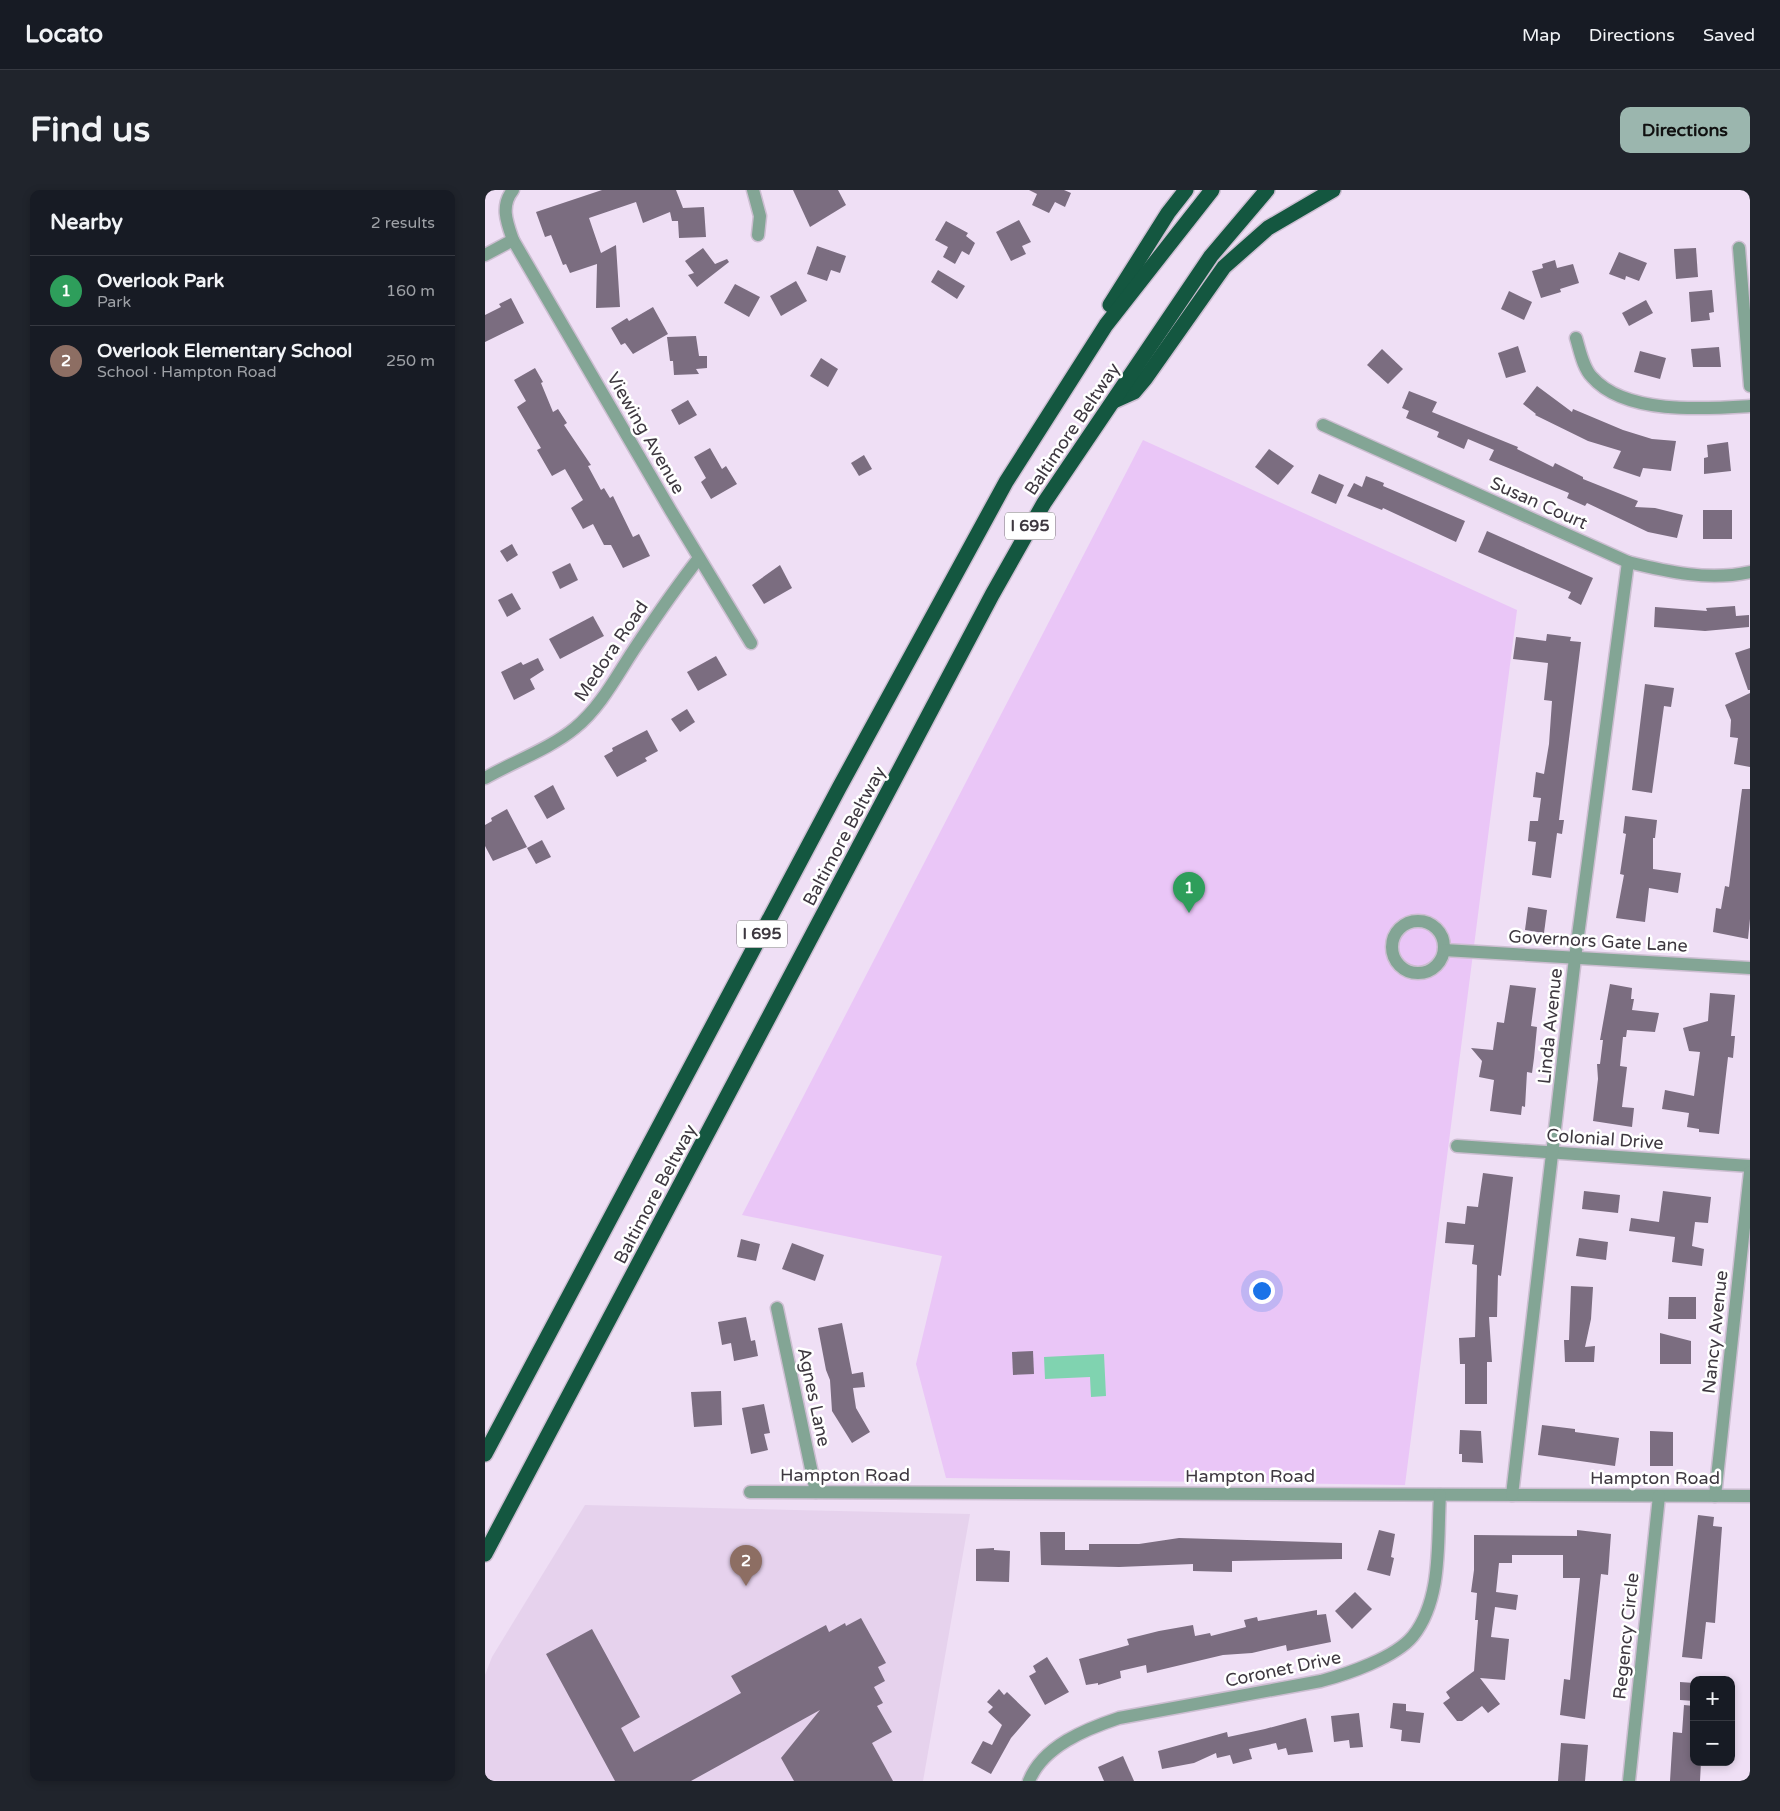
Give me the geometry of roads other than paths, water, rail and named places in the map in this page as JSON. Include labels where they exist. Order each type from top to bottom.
[{"type":"highway","points":[[1046,417],[1101,320],[1168,213],[1186,190]]},
{"type":"highway","name":"Baltimore Beltway","points":[[485,1454],[844,780],[1006,482],[1106,325],[1212,190]]},
{"type":"highway","name":"Baltimore Beltway","points":[[485,1554],[1043,502],[1211,256],[1267,190]]},
{"type":"highway","points":[[1112,402],[1134,392],[1145,379],[1224,267],[1268,228],[1333,190]]},
{"type":"street","name":"Viewing Avenue","points":[[513,190],[507,199],[505,211],[513,240],[699,558],[751,642]]},
{"type":"street","points":[[753,190],[760,216],[758,235]]},
{"type":"street","points":[[485,255],[513,240]]},
{"type":"street","points":[[1739,248],[1750,386]]},
{"type":"street","points":[[1576,338],[1591,376],[1605,389],[1624,397],[1679,409],[1750,406]]},
{"type":"street","name":"Susan Court","points":[[1323,425],[1628,562],[1665,571],[1705,576],[1735,575],[1750,572]]},
{"type":"street","name":"Medora Road","points":[[485,778],[559,738],[575,728],[589,715],[608,691],[664,604],[699,558]]},
{"type":"street","name":"Linda Avenue","points":[[1512,1495],[1575,958],[1628,562]]},
{"type":"street","points":[[1417,920],[1428,922],[1437,929],[1443,938],[1444,950],[1440,961],[1433,968],[1422,973],[1410,972],[1399,966],[1393,956],[1391,943],[1396,932],[1405,923],[1417,920]]},
{"type":"street","name":"Governors Gate Lane","points":[[1444,950],[1750,968]]},
{"type":"street","name":"Colonial Drive","points":[[1457,1146],[1750,1166]]},
{"type":"street","name":"Nancy Avenue","points":[[1715,1496],[1750,1172]]},
{"type":"street","name":"Agnes Lane","points":[[777,1308],[816,1492]]},
{"type":"street","name":"Hampton Road","points":[[750,1492],[1750,1496]]},
{"type":"street","name":"Coronet Drive","points":[[1029,1781],[1032,1774],[1049,1754],[1093,1727],[1119,1718],[1321,1681],[1353,1672],[1386,1656],[1412,1637],[1427,1612],[1435,1586],[1440,1495]]},
{"type":"street","name":"Regency Circle","points":[[1629,1781],[1659,1496]]},
{"type":"place","name":"Overlook Park","points":[[1189,913]]},
{"type":"place","name":"Overlook Elementary School","points":[[746,1586]]}]
